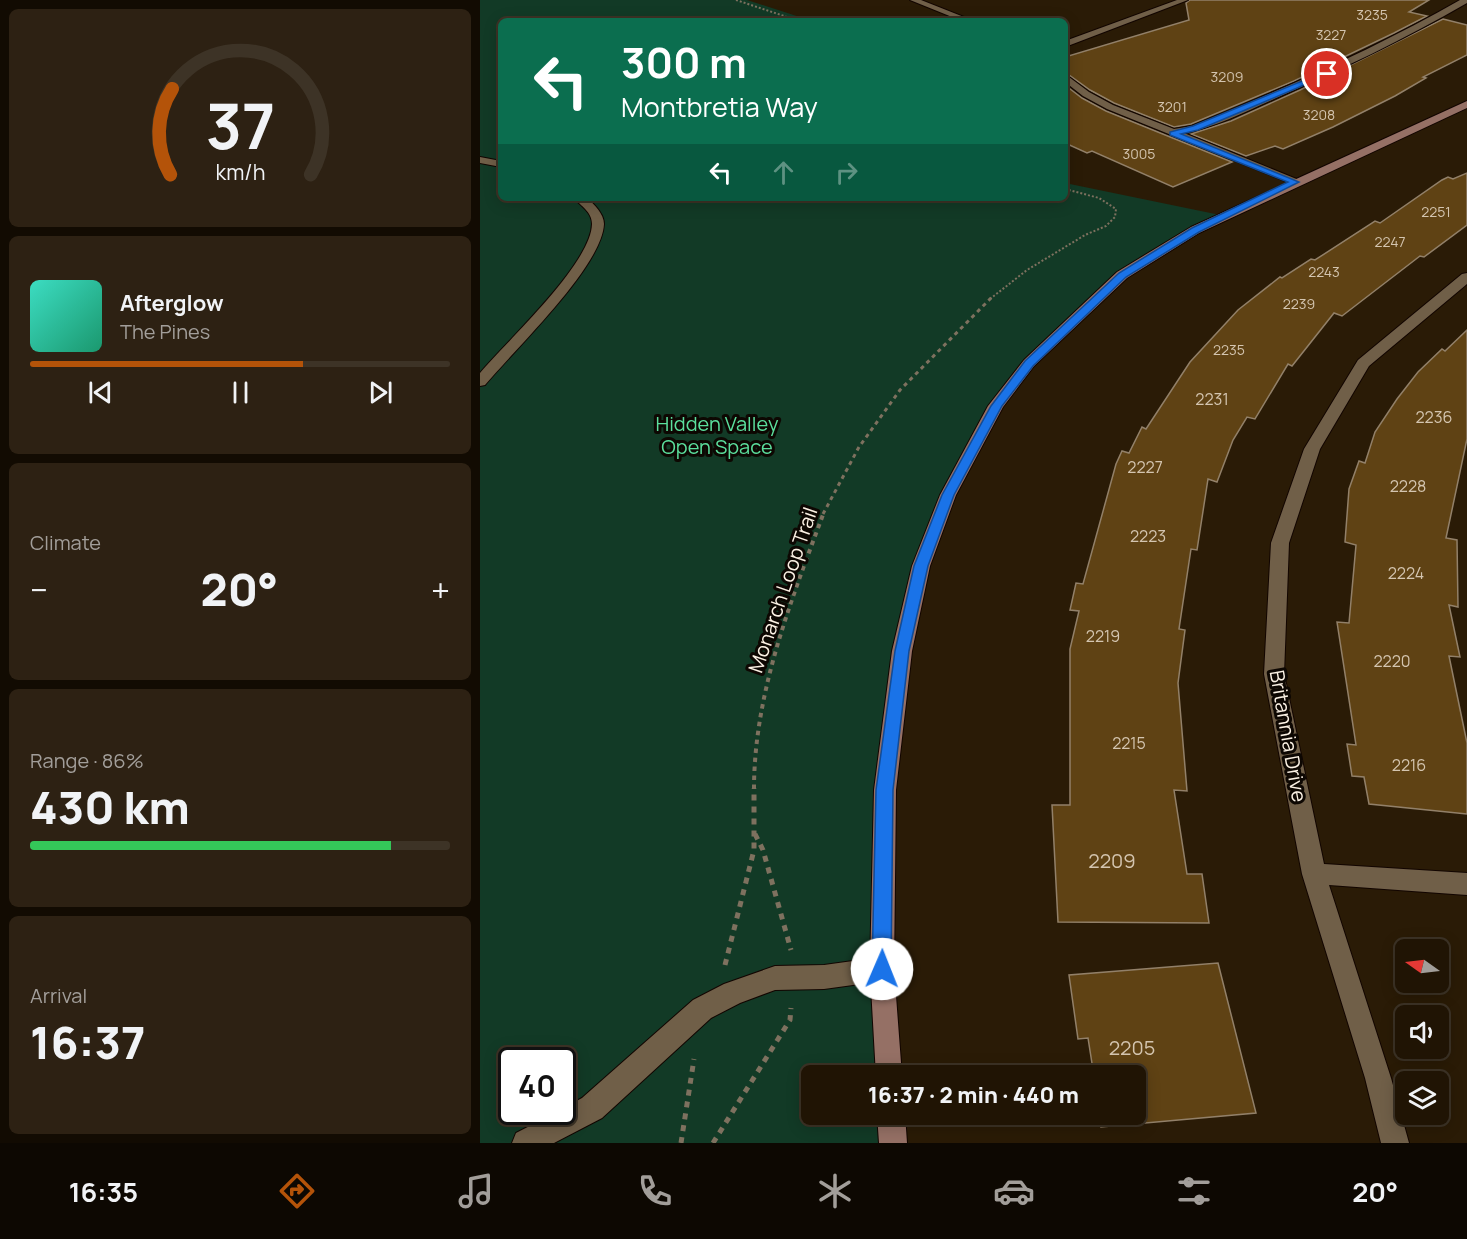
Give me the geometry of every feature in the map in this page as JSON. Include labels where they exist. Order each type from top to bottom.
[{"type":"street","points":[[914,0],[962,18]]},
{"type":"street","points":[[1068,43],[1184,0]]},
{"type":"street","points":[[1172,133],[1195,128],[1327,74],[1466,0]]},
{"type":"street","points":[[1068,79],[1086,94],[1110,107],[1295,182]]},
{"type":"street","points":[[888,1065],[882,969],[885,790],[902,651],[921,566],[948,495],[996,406],[1029,363],[1122,275],[1196,230],[1467,104]]},
{"type":"street","points":[[480,160],[498,163]]},
{"type":"street","points":[[480,382],[571,276],[595,242],[598,222],[583,201]]},
{"type":"street","name":"Britannia Drive","points":[[1395,1143],[1378,1078],[1314,874],[1274,674],[1280,543],[1312,449],[1363,363],[1467,276]]},
{"type":"street","points":[[1314,874],[1467,884]]},
{"type":"street","points":[[526,1143],[592,1108],[702,1009],[733,993],[775,978],[824,977],[882,969]]},
{"type":"street","points":[[892,1125],[893,1143]]},
{"type":"path","points":[[736,0],[790,18]]},
{"type":"path","name":"Monarch Loop Trail","points":[[702,1009],[724,970],[754,850],[754,753],[762,700],[797,584],[827,504],[859,447],[900,390],[982,304],[1027,270],[1106,225],[1115,217],[1116,208],[1110,203],[1068,190]]},
{"type":"path","points":[[681,1143],[702,1009]]},
{"type":"green space","name":"Hidden Valley Open Space","points":[[480,0],[747,0],[803,18],[498,18],[498,201],[1068,201],[1068,184],[1225,216],[1122,275],[1062,330],[996,406],[921,566],[885,790],[889,1065],[801,1065],[801,1125],[892,1125],[893,1143],[480,1143]]},
{"type":"building","points":[[1190,0],[1429,0],[1409,12],[1427,16],[1294,81],[1191,124],[1174,127],[1114,103],[1068,74],[1068,56],[1189,20],[1186,3]]},
{"type":"building","points":[[1443,19],[1467,25],[1467,55],[1423,77],[1426,78],[1395,96],[1333,127],[1283,149],[1275,146],[1246,156],[1191,134],[1231,121],[1300,90]]},
{"type":"building","points":[[1068,87],[1106,111],[1232,162],[1173,187],[1092,151],[1087,153],[1068,144]]},
{"type":"building","points":[[1467,173],[1467,225],[1424,257],[1420,256],[1342,316],[1334,313],[1292,366],[1288,364],[1255,419],[1247,417],[1233,440],[1217,482],[1208,479],[1197,550],[1191,549],[1179,629],[1185,630],[1178,683],[1187,791],[1174,790],[1187,874],[1202,874],[1209,923],[1058,922],[1052,805],[1070,805],[1070,649],[1079,611],[1070,610],[1076,583],[1083,584],[1116,464],[1122,451],[1129,453],[1142,427],[1146,429],[1190,362],[1238,310],[1280,277],[1282,278],[1311,259],[1315,260],[1375,221],[1380,223],[1442,180],[1448,177],[1453,179]]},
{"type":"building","points":[[1467,330],[1467,439],[1446,538],[1457,540],[1458,607],[1449,605],[1460,657],[1449,656],[1467,743],[1467,814],[1369,804],[1364,777],[1352,776],[1347,744],[1356,745],[1337,622],[1349,623],[1356,545],[1345,542],[1349,489],[1359,461],[1365,463],[1375,432],[1397,399],[1418,372],[1442,349],[1445,351]]},
{"type":"building","points":[[1218,963],[1256,1113],[1146,1123],[1146,1065],[1092,1065],[1088,1038],[1078,1039],[1069,975]]},
{"type":"route","points":[[882,969],[885,790],[902,651],[921,566],[948,495],[996,406],[1029,363],[1122,275],[1196,230],[1295,182],[1172,133],[1195,128],[1327,74]]}]
